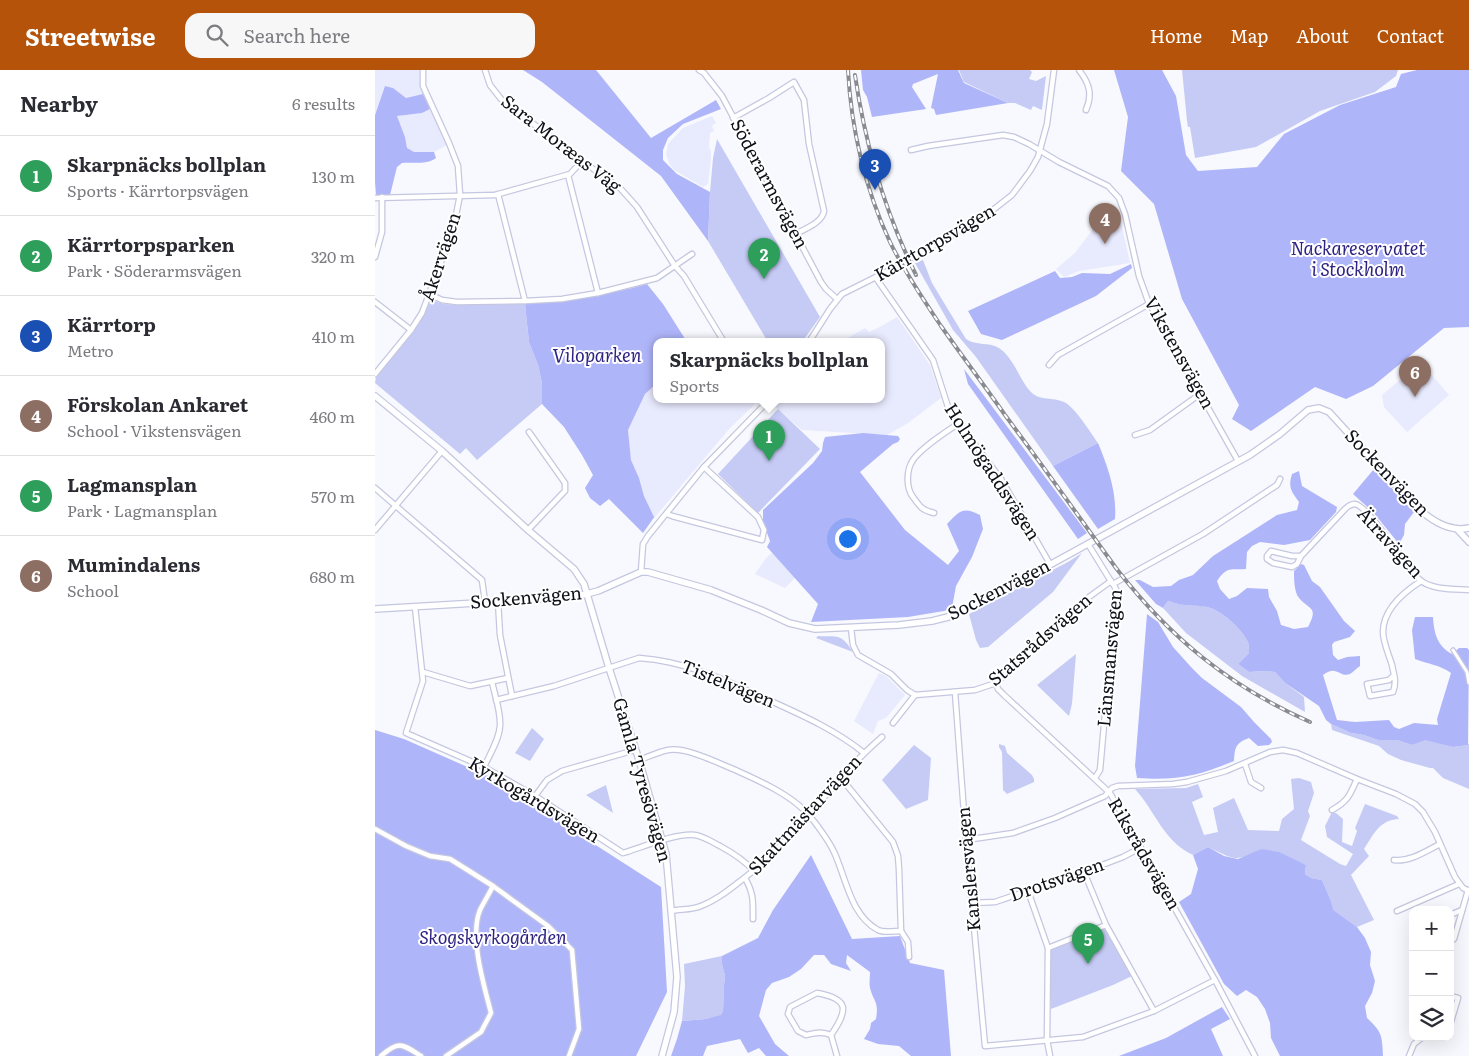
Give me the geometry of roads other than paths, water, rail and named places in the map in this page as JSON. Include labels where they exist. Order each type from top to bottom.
[{"type":"street","name":"Åkervägen","points":[[375,374],[411,330],[422,313],[453,230],[460,195],[458,166],[423,86],[423,70]]},
{"type":"street","name":"Sara Moræas Väg","points":[[485,70],[490,85],[501,99],[620,188],[637,207],[675,266],[684,276],[722,338]]},
{"type":"street","name":"Söderarmsvägen","points":[[699,70],[704,73],[722,96],[821,282],[837,299]]},
{"type":"street","name":"Kärrtorpsvägen","points":[[812,338],[837,299],[843,294],[876,278],[988,214],[1007,200],[1020,186],[1038,157],[1047,124],[1054,70]]},
{"type":"street","points":[[1079,70],[1088,84],[1090,101],[1086,110]]},
{"type":"street","points":[[733,118],[794,82],[803,100],[809,144],[824,208],[822,218],[797,234]]},
{"type":"street","name":"Vikstensvägen","points":[[911,150],[1003,134],[1040,149],[1059,162],[1108,186],[1119,198],[1125,214],[1139,276],[1149,304],[1238,462]]},
{"type":"street","points":[[375,198],[498,194],[568,175],[582,161]]},
{"type":"street","points":[[568,175],[598,293]]},
{"type":"street","points":[[498,194],[525,301]]},
{"type":"street","points":[[375,257],[382,232],[382,198]]},
{"type":"street","points":[[429,294],[442,300],[455,301],[562,299],[598,293],[657,278],[692,254]]},
{"type":"street","name":"Holmögaddsvägen","points":[[876,278],[933,360],[949,410],[1001,479],[1049,564]]},
{"type":"street","points":[[375,302],[411,330]]},
{"type":"street","points":[[1049,365],[1058,356],[1149,304]]},
{"type":"street","points":[[1135,435],[1150,430],[1200,394]]},
{"type":"street","name":"Gamla Tyresövägen","points":[[375,396],[442,451],[580,576],[639,760],[666,854],[677,993],[672,1021],[662,1056]]},
{"type":"street","points":[[641,572],[643,544],[648,536],[704,467],[764,405]]},
{"type":"street","name":"Sockenvägen","points":[[375,609],[570,597],[587,594],[641,572],[647,572],[711,590],[797,626],[821,629],[851,628],[899,625],[943,619],[993,596],[1238,462],[1280,434],[1307,410],[1319,408],[1329,412],[1424,515],[1457,529],[1468,529]]},
{"type":"street","points":[[934,513],[923,510],[911,495],[908,489],[907,478],[910,466],[912,461],[921,452],[959,423]]},
{"type":"street","points":[[528,530],[563,494],[565,486],[565,483],[529,432]]},
{"type":"street","points":[[375,530],[442,451]]},
{"type":"street","points":[[667,514],[762,540],[764,530],[758,517],[704,467]]},
{"type":"street","name":"Länsmansvägen","points":[[1095,778],[1100,770],[1110,667],[1116,589],[1112,582],[1203,534],[1277,485],[1280,479]]},
{"type":"street","points":[[375,488],[482,580],[485,602]]},
{"type":"street","name":"Ätravägen","points":[[1301,556],[1271,551],[1267,559],[1292,567],[1297,564],[1301,556],[1345,509],[1355,504],[1360,506],[1371,518],[1421,581],[1442,589],[1469,590]]},
{"type":"street","name":"Sockenvägen","points":[[1457,529],[1468,541]]},
{"type":"street","points":[[1468,529],[1468,541]]},
{"type":"street","points":[[1088,544],[1112,582]]},
{"type":"street","points":[[1394,675],[1389,680],[1367,684],[1371,696],[1393,692],[1396,684],[1394,675],[1383,632],[1385,617],[1395,603],[1412,586],[1421,581]]},
{"type":"street","name":"Statsrådsvägen","points":[[915,695],[975,690],[996,682],[1089,597],[1112,582]]},
{"type":"street","points":[[498,601],[501,635],[512,696]]},
{"type":"street","points":[[415,607],[423,672],[470,686],[509,678]]},
{"type":"street","points":[[851,628],[853,645],[858,655],[891,674],[907,690],[915,695],[893,723]]},
{"type":"street","points":[[1453,650],[1467,672],[1469,683]]},
{"type":"street","name":"Tistelvägen","points":[[496,700],[555,686],[639,658],[675,663],[731,682],[793,711],[849,741],[863,753]]},
{"type":"street","name":"Kyrkogårdsvägen","points":[[423,672],[423,681],[405,734],[485,767],[535,796],[623,853],[681,836],[696,835],[744,860],[754,871]]},
{"type":"street","points":[[485,767],[500,727],[500,718],[492,682]]},
{"type":"street","name":"Riksrådsvägen","points":[[996,682],[998,689],[1004,695],[1109,792],[1215,980],[1255,1056]]},
{"type":"street","name":"Kanslersvägen","points":[[955,692],[966,840],[985,1046],[1047,1040]]},
{"type":"street","name":"Skattmästarvägen","points":[[671,911],[700,906],[726,892],[754,871],[772,855],[863,753],[882,737]]},
{"type":"street","points":[[535,796],[547,780],[562,771],[635,750]]},
{"type":"street","points":[[639,760],[668,750],[679,750],[704,757],[756,779],[780,792],[805,811],[833,850],[849,894],[863,916],[870,924],[882,931],[901,931]]},
{"type":"street","points":[[966,840],[1013,833],[1055,818],[1105,796],[1118,786],[1187,782],[1226,771],[1270,752],[1283,750],[1297,753],[1396,794],[1415,804],[1423,812],[1429,820],[1459,884],[1468,890],[1454,939]]},
{"type":"street","points":[[1245,764],[1251,782],[1261,788]]},
{"type":"street","points":[[841,778],[893,842],[898,856],[901,931],[908,942],[909,957]]},
{"type":"street","points":[[1332,810],[1349,797],[1357,779]]},
{"type":"street","points":[[375,829],[406,846],[430,856],[449,860],[493,886],[548,926],[572,950],[579,1029],[569,1056]]},
{"type":"street","points":[[1394,860],[1401,861],[1440,844]]},
{"type":"street","name":"Drotsvägen","points":[[972,903],[995,902],[1084,872],[1123,857],[1140,848]]},
{"type":"street","points":[[1084,872],[1106,925],[1154,1011]]},
{"type":"street","points":[[745,878],[752,890],[753,920]]},
{"type":"street","points":[[1397,911],[1459,884]]},
{"type":"street","points":[[446,1056],[481,1032],[491,1013],[479,960],[477,931],[480,911],[493,886]]},
{"type":"street","points":[[1028,891],[1048,948],[1047,1040],[1050,1056]]},
{"type":"street","points":[[1454,913],[1462,910]]},
{"type":"street","points":[[1048,948],[1106,925]]},
{"type":"street","points":[[1047,1040],[1083,1037],[1154,1011],[1215,980]]},
{"type":"street","points":[[831,1035],[843,1013],[841,1003],[837,999],[817,993],[790,1008],[788,1014],[798,1031],[806,1035],[818,1032],[825,1032],[831,1035],[837,1056]]},
{"type":"street","points":[[1454,997],[1458,998],[1454,1012]]},
{"type":"street","points":[[1409,1056],[1414,1044],[1418,1041]]},
{"type":"street","points":[[381,1056],[391,1047],[398,1045],[406,1046],[421,1056]]},
{"type":"railway","points":[[848,70],[856,136],[873,201],[890,242],[927,306],[1116,568],[1158,617],[1203,658],[1227,676],[1253,693],[1310,722]]},
{"type":"railway","points":[[855,75],[864,126],[878,177],[895,227],[916,275]]},
{"type":"place","name":"Kärrtorp","points":[[875,190]]},
{"type":"place","name":"Förskolan Ankaret","points":[[1105,244]]},
{"type":"place","name":"Kärrtorpsparken","points":[[764,279]]},
{"type":"place","name":"Mumindalens","points":[[1415,397]]},
{"type":"place","name":"Skarpnäcks bollplan","points":[[769,461]]},
{"type":"place","name":"Lagmansplan","points":[[1088,964]]},
{"type":"park label","name":"Nackareservatet i Stockholm","points":[[1358,259]]},
{"type":"park label","name":"Viloparken","points":[[597,356]]},
{"type":"park label","name":"Skogskyrkogården","points":[[493,938]]}]
